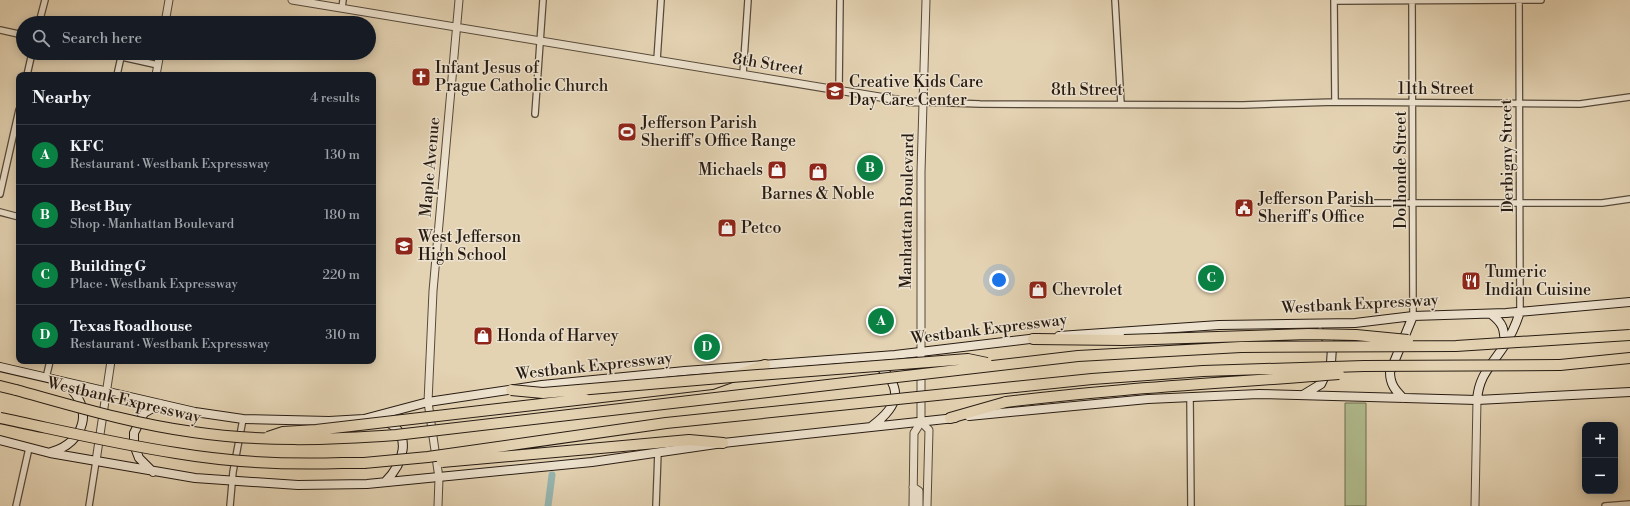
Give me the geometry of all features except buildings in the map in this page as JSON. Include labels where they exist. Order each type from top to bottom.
[{"type":"highway","points":[[1034,338],[1124,340],[1321,334],[1356,335],[1456,346]]},
{"type":"highway","name":"Westbank Expressway","points":[[0,386],[114,417],[155,426],[207,434],[263,439],[330,440],[396,435],[502,421],[1078,356],[1241,347],[1456,346],[1630,336]]},
{"type":"highway","points":[[1560,365],[1630,358]]},
{"type":"highway","points":[[511,390],[543,394],[732,376],[968,359],[997,365]]},
{"type":"highway","points":[[263,439],[283,432],[316,430],[712,384],[766,365]]},
{"type":"highway","points":[[0,418],[175,453],[224,459],[316,464],[364,463],[428,457],[666,423],[1092,379],[1203,371],[1364,366],[1630,366]]},
{"type":"highway","points":[[950,418],[1006,402],[1077,393],[1154,386],[1232,383],[1347,373],[1364,366]]},
{"type":"highway","points":[[364,463],[402,465],[658,447],[689,440],[723,443]]},
{"type":"main road","name":"Westbank Expressway","points":[[0,367],[195,412],[243,419],[329,421],[374,416],[428,402],[580,381],[870,357],[1085,333],[1211,325],[1355,323],[1413,316],[1491,314],[1630,302]]},
{"type":"main road","points":[[1476,400],[1478,386],[1485,372],[1505,345],[1520,312]]},
{"type":"main road","points":[[1491,314],[1498,319],[1504,328],[1505,345]]},
{"type":"main road","points":[[1404,398],[1395,390],[1390,380],[1390,372],[1413,316]]},
{"type":"main road","points":[[1303,395],[1320,384],[1326,376],[1331,363],[1332,347],[1330,342],[1320,332],[1304,324]]},
{"type":"main road","points":[[870,357],[888,375],[895,392],[891,409],[871,426]]},
{"type":"main road","points":[[50,453],[67,446],[75,439],[80,429],[83,413],[82,404],[76,394],[63,382]]},
{"type":"main road","points":[[723,443],[1037,408],[1190,397],[1259,394],[1476,400],[1630,392]]},
{"type":"main road","points":[[153,472],[139,458],[134,445],[134,433],[144,413],[160,404]]},
{"type":"main road","points":[[374,416],[391,424],[398,431],[403,446],[403,455],[393,474],[385,482]]},
{"type":"main road","points":[[1,441],[50,453],[153,472],[195,478],[298,485],[367,484],[592,462],[658,447]]},
{"type":"street","points":[[41,16],[45,0]]},
{"type":"street","points":[[166,16],[168,0]]},
{"type":"street","name":"8th Street","points":[[292,0],[839,90],[923,102],[980,104],[1243,105]]},
{"type":"street","points":[[342,8],[343,0]]},
{"type":"street","name":"Maple Avenue","points":[[438,506],[439,478],[428,402],[433,291],[459,0]]},
{"type":"street","points":[[535,114],[543,0]]},
{"type":"street","points":[[657,60],[661,0]]},
{"type":"street","points":[[743,74],[748,0]]},
{"type":"street","points":[[839,90],[840,0]]},
{"type":"street","name":"Manhattan Boulevard","points":[[913,506],[914,433],[921,422],[920,352],[923,102],[926,0]]},
{"type":"street","points":[[1115,0],[1121,104]]},
{"type":"street","points":[[1335,102],[1334,0],[1541,0]]},
{"type":"street","name":"Dolhonde Street","points":[[1412,1],[1414,203],[1413,316]]},
{"type":"street","name":"Derbigny Street","points":[[1519,1],[1521,203],[1520,312]]},
{"type":"street","points":[[0,30],[16,33]]},
{"type":"street","points":[[28,72],[30,60]]},
{"type":"street","points":[[118,72],[120,60]]},
{"type":"street","points":[[135,60],[158,65]]},
{"type":"street","points":[[157,72],[159,60]]},
{"type":"street","name":"11th Street","points":[[1243,105],[1335,102],[1519,102],[1580,104],[1630,97]]},
{"type":"street","points":[[0,194],[16,123]]},
{"type":"street","points":[[1352,203],[1602,203],[1630,199]]},
{"type":"street","points":[[0,212],[16,216]]},
{"type":"street","points":[[46,378],[49,364]]},
{"type":"street","points":[[89,506],[111,364]]},
{"type":"street","points":[[1190,397],[1191,506]]},
{"type":"street","points":[[1475,506],[1476,400]]},
{"type":"street","points":[[230,506],[232,481],[243,419]]},
{"type":"street","name":"Manhattan Boulevard","points":[[921,422],[929,430],[927,506]]},
{"type":"street","points":[[656,506],[658,447]]},
{"type":"street","points":[[16,506],[29,448]]},
{"type":"street","points":[[913,487],[919,491],[919,506]]},
{"type":"street","points":[[1605,506],[1630,504]]},
{"type":"green space","points":[[1345,403],[1366,403],[1366,506],[1345,506]]},
{"type":"waterway","points":[[548,506],[552,475]]},
{"type":"place","name":"Infant Jesus of Prague Catholic Church","points":[[421,77]]},
{"type":"place","name":"Creative Kids Care Day Care Center","points":[[835,91]]},
{"type":"place","name":"Jefferson Parish Sheriff's Office Range","points":[[627,132]]},
{"type":"place","name":"Best Buy","points":[[870,168]]},
{"type":"place","name":"Michaels","points":[[777,170]]},
{"type":"place","name":"Barnes & Noble","points":[[818,172]]},
{"type":"place","name":"Jefferson Parish Sheriff's Office","points":[[1244,208]]},
{"type":"place","name":"Petco","points":[[727,228]]},
{"type":"place","name":"West Jefferson High School","points":[[404,246]]},
{"type":"place","name":"Building G","points":[[1211,278]]},
{"type":"place","name":"Tumeric Indian Cuisine","points":[[1471,281]]},
{"type":"place","name":"Chevrolet","points":[[1038,290]]},
{"type":"place","name":"KFC","points":[[881,321]]},
{"type":"place","name":"Honda of Harvey","points":[[483,336]]},
{"type":"place","name":"Texas Roadhouse","points":[[707,347]]}]
